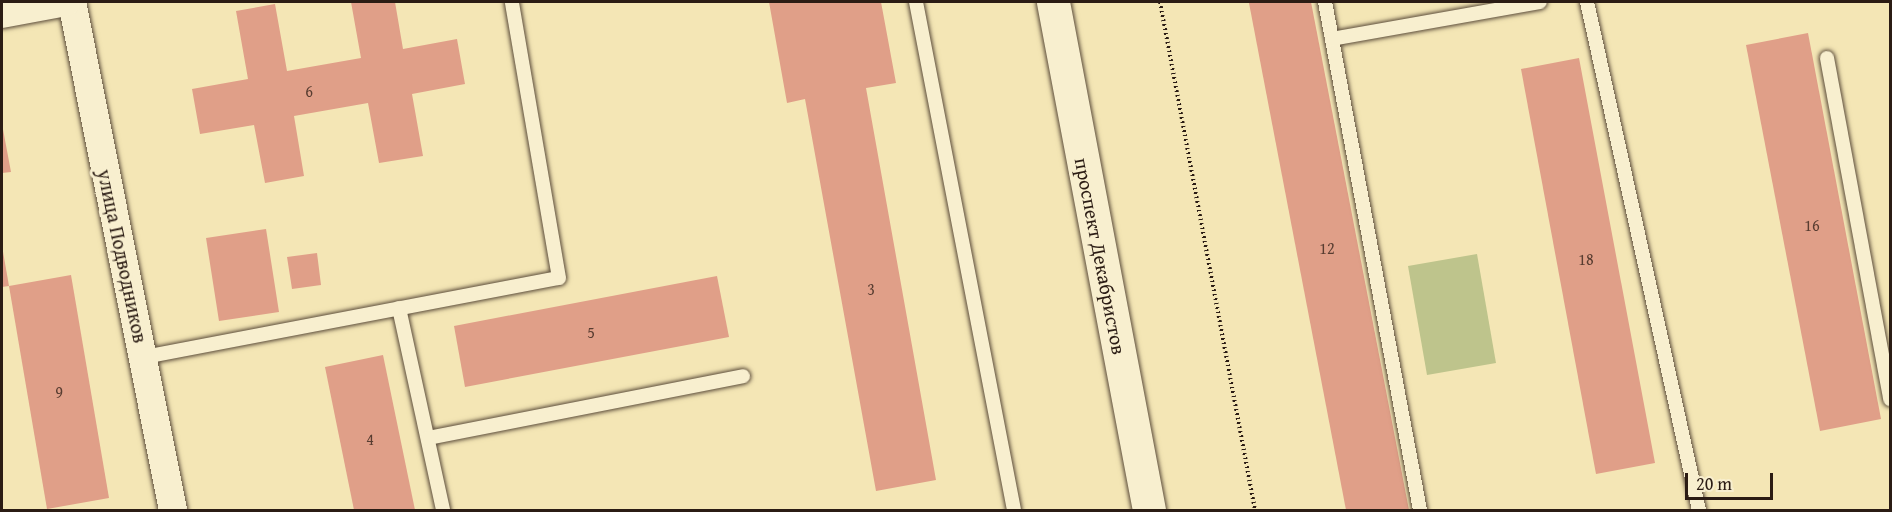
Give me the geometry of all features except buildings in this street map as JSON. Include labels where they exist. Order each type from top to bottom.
[{"type":"main road","name":"проспект Декабристов","points":[[1053,2],[1149,510]]},
{"type":"street","points":[[2,14],[66,2]]},
{"type":"street","name":"улица Подводников","points":[[72,2],[173,510]]},
{"type":"lane","points":[[144,357],[559,278],[512,2]]},
{"type":"lane","points":[[916,2],[1014,510]]},
{"type":"lane","points":[[1325,2],[1420,510]]},
{"type":"lane","points":[[1332,39],[1540,2]]},
{"type":"lane","points":[[1587,2],[1699,510]]},
{"type":"lane","points":[[1827,58],[1890,399]]},
{"type":"lane","points":[[399,308],[443,510]]},
{"type":"lane","points":[[428,438],[743,375]]},
{"type":"path","points":[[1160,2],[1255,510]]},
{"type":"green space","points":[[1477,254],[1496,363],[1427,375],[1408,266]]}]
